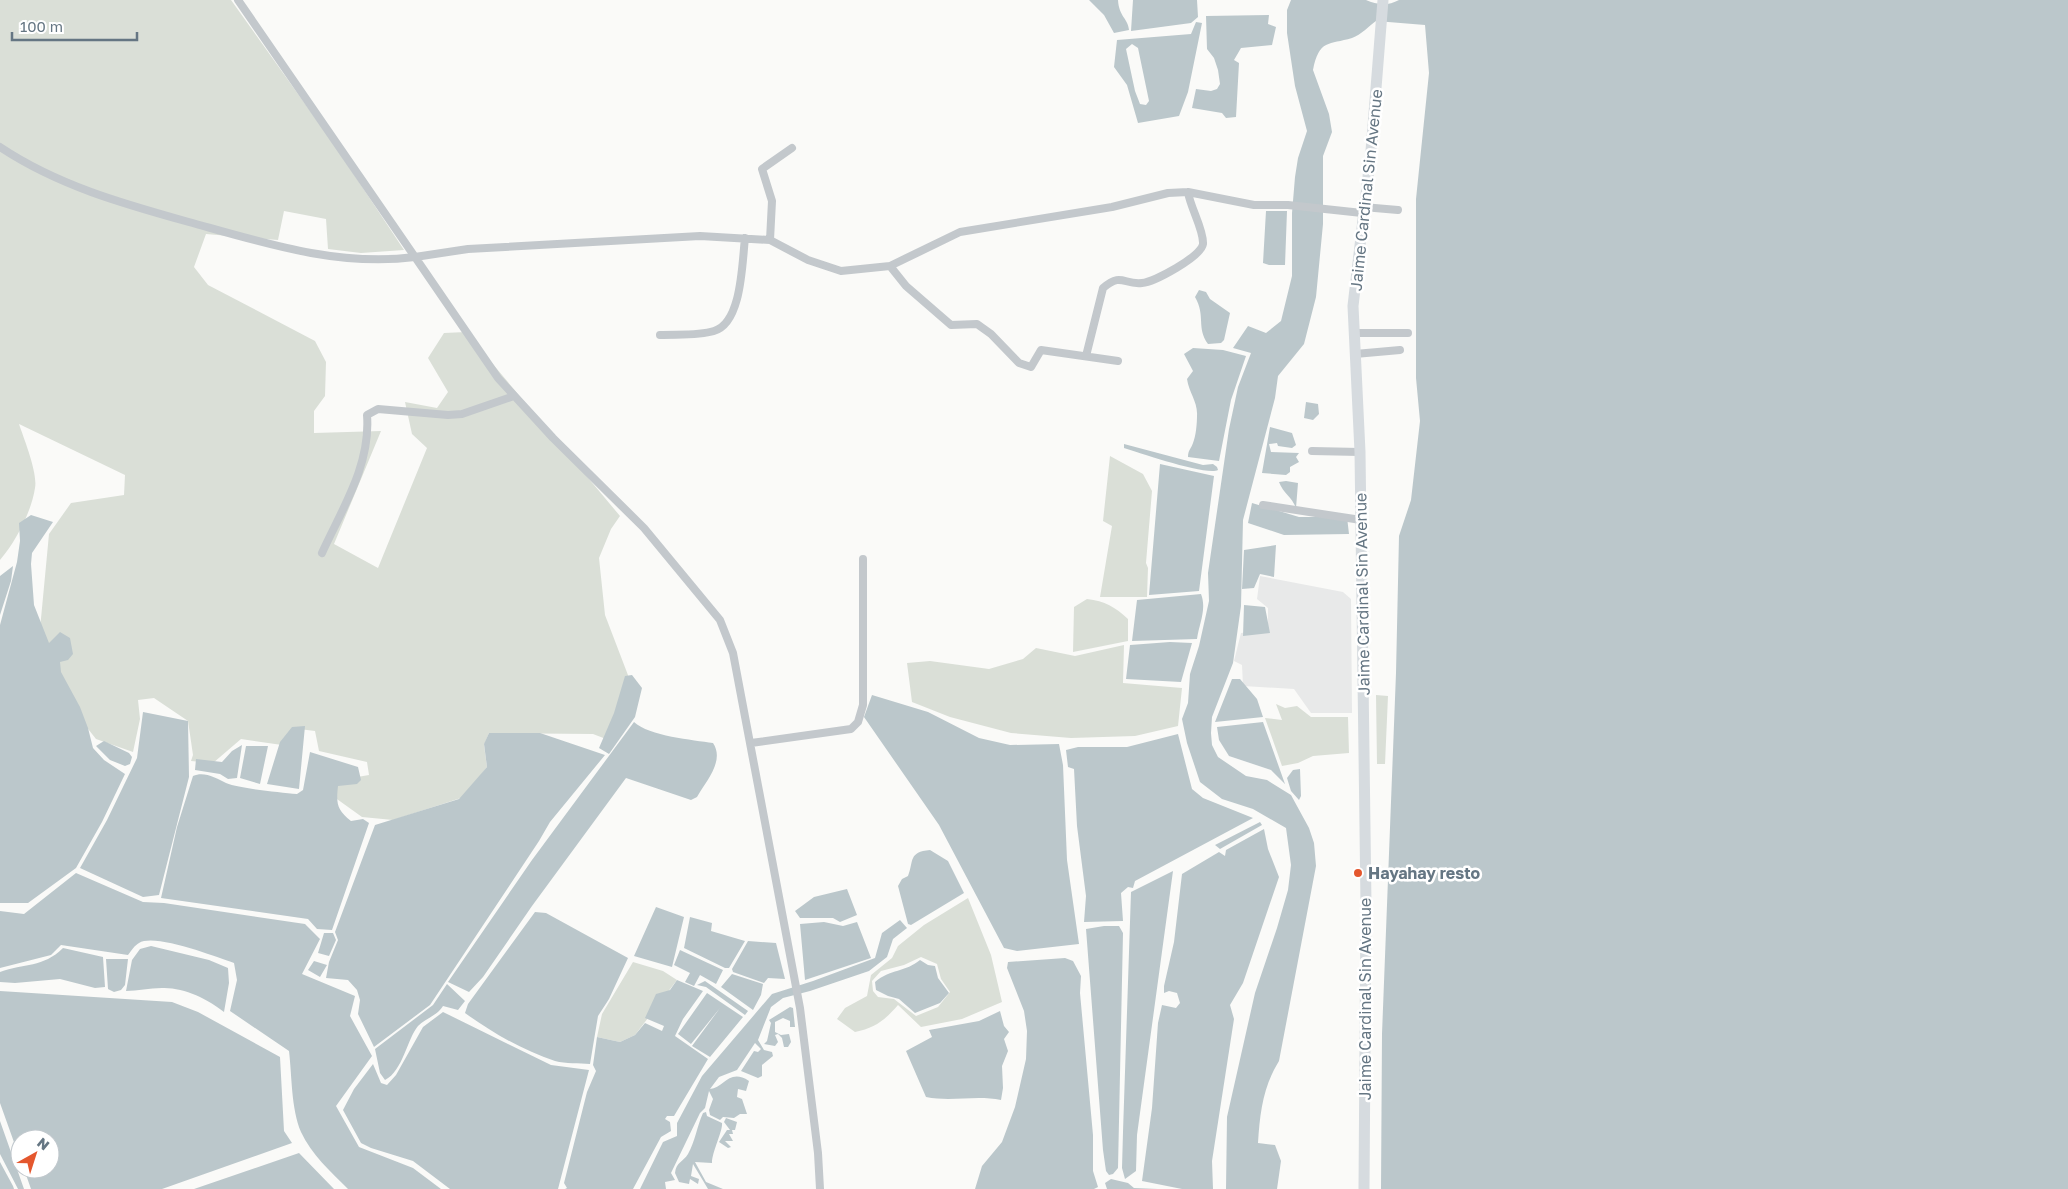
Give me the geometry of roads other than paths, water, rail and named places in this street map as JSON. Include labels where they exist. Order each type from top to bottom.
[{"type":"main road","name":"Jaime Cardinal Sin Avenue","points":[[1364,1189],[1366,970],[1361,520],[1354,297],[1371,151],[1383,1]]},
{"type":"street","points":[[238,0],[498,378],[553,438],[644,528],[720,620],[733,653],[800,1008],[818,1153],[820,1189]]},
{"type":"street","points":[[0,147],[20,161],[62,182],[122,203],[265,243],[351,259],[395,260],[468,250],[700,236],[770,240],[808,260],[841,271],[890,266],[960,232],[1112,208],[1168,193],[1188,192],[1254,205],[1288,205],[1320,209],[1398,210]]},
{"type":"street","points":[[770,240],[772,201],[762,168],[792,148]]},
{"type":"street","points":[[1086,356],[1103,288],[1111,281],[1122,278],[1141,284],[1153,280],[1200,252],[1203,244],[1201,233],[1190,206],[1188,192]]},
{"type":"street","points":[[660,335],[713,332],[725,326],[732,316],[744,238]]},
{"type":"street","points":[[890,266],[906,286],[951,325],[977,324],[991,334],[1019,364],[1031,367],[1041,350],[1118,361]]},
{"type":"street","points":[[1354,333],[1408,333]]},
{"type":"street","points":[[1355,354],[1400,350]]},
{"type":"street","points":[[322,553],[358,476],[367,446],[368,415],[370,412],[378,409],[448,415],[462,414],[514,396]]},
{"type":"street","points":[[1312,451],[1360,452]]},
{"type":"street","points":[[1263,505],[1361,520]]},
{"type":"street","points":[[750,743],[851,730],[858,722],[863,705],[863,559]]},
{"type":"place","name":"Hayahay resto","points":[[1358,873]]}]
